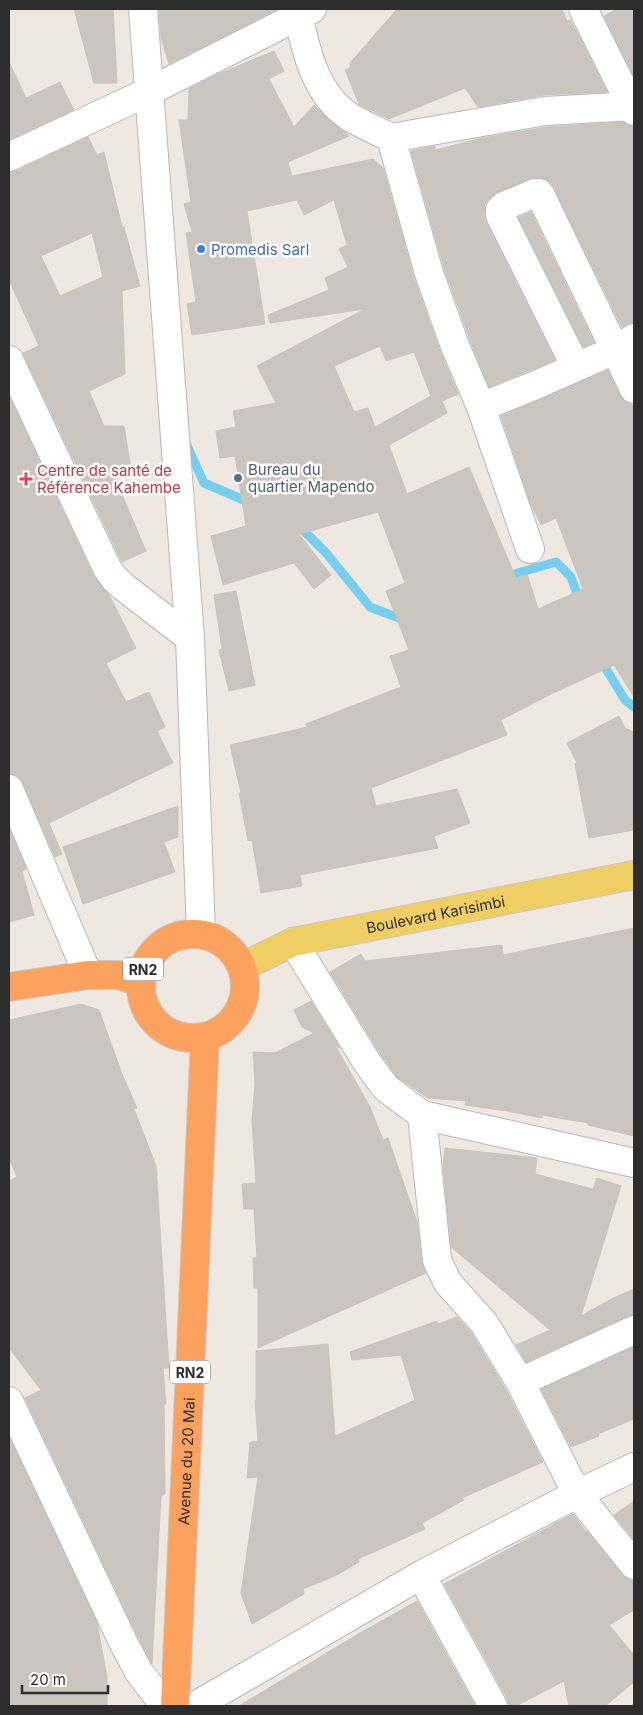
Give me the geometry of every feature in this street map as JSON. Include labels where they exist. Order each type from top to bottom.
[{"type":"highway","name":"RN2","points":[[205,1037],[191,1039],[178,1036],[154,1022],[146,1010],[141,996],[140,982],[144,965],[153,951],[167,940],[184,934],[201,934],[214,938],[226,945],[242,967]]},
{"type":"highway","points":[[205,1037],[221,1030],[234,1018],[244,994],[245,985],[242,967]]},
{"type":"highway","name":"RN2","points":[[9,987],[88,976],[118,975],[140,982]]},
{"type":"highway","name":"Avenue du 20 Mai","points":[[174,1706],[205,1037]]},
{"type":"main road","name":"Boulevard Karisimbi","points":[[242,967],[293,942],[634,875]]},
{"type":"street","points":[[143,9],[190,638],[201,934]]},
{"type":"street","points":[[9,157],[148,92],[302,11],[307,54],[319,81],[332,101],[349,116],[391,138],[545,111],[633,108],[583,9]]},
{"type":"street","points":[[391,138],[429,273],[455,346],[481,407],[530,549]]},
{"type":"street","points":[[576,367],[500,216],[500,210],[504,206],[535,193],[539,193],[625,344],[634,389]]},
{"type":"street","points":[[481,407],[625,344]]},
{"type":"street","points":[[9,360],[107,568],[125,588],[190,638]]},
{"type":"street","points":[[9,789],[88,976]]},
{"type":"street","points":[[293,942],[368,1064],[386,1088],[422,1115],[634,1163]]},
{"type":"street","points":[[422,1115],[437,1260],[448,1284],[484,1324],[520,1382],[577,1494],[634,1565]]},
{"type":"street","points":[[520,1382],[634,1330]]},
{"type":"street","points":[[9,1401],[124,1644],[140,1672],[165,1706]]},
{"type":"street","points":[[195,1706],[422,1574],[577,1494],[634,1467]]},
{"type":"street","points":[[422,1574],[493,1706]]},
{"type":"building","points":[[74,9],[113,9],[117,83],[94,83]]},
{"type":"building","points":[[159,9],[278,9],[169,64],[161,38]]},
{"type":"building","points":[[397,9],[562,9],[567,21],[570,20],[576,30],[607,92],[544,95],[478,107],[465,88],[389,119],[359,104],[345,70],[351,67],[350,63]]},
{"type":"building","points":[[617,9],[634,9],[634,77],[604,16]]},
{"type":"building","points":[[274,51],[284,71],[269,79],[294,127],[314,105],[349,136],[288,162],[292,176],[373,159],[383,168],[414,278],[440,351],[458,394],[442,401],[447,413],[389,445],[407,494],[469,467],[516,578],[527,574],[538,609],[583,589],[556,518],[541,525],[530,502],[501,416],[608,370],[620,396],[626,402],[632,404],[634,409],[634,697],[614,665],[501,720],[507,735],[371,788],[376,806],[457,789],[470,823],[434,836],[438,848],[300,875],[302,886],[261,893],[252,840],[248,841],[239,793],[241,793],[230,745],[307,727],[306,724],[401,687],[390,656],[409,650],[386,591],[405,583],[378,512],[299,534],[331,575],[314,589],[294,563],[223,585],[211,536],[246,526],[235,456],[220,458],[216,431],[236,427],[233,411],[276,403],[257,366],[365,309],[270,323],[268,315],[329,290],[325,278],[348,267],[339,249],[347,245],[334,200],[304,215],[297,200],[247,211],[265,324],[192,335],[187,304],[196,302],[186,233],[192,232],[184,204],[191,202],[179,120],[188,120],[189,89],[216,75]],"holes":[[[380,346],[386,361],[414,352],[431,396],[375,427],[368,408],[354,412],[334,366]]]},
{"type":"building","points":[[9,62],[26,98],[60,82],[74,110],[9,140]]},
{"type":"building","points":[[624,122],[634,126],[634,323],[622,327],[552,184],[546,179],[535,177],[498,192],[485,204],[484,215],[486,222],[555,360],[489,387],[444,268],[411,151],[435,146],[435,150],[482,138],[547,127]]},
{"type":"building","points":[[88,137],[97,155],[104,152],[122,227],[124,227],[140,286],[122,291],[125,374],[89,391],[104,426],[124,426],[131,470],[115,478],[146,551],[122,562],[23,353],[39,346],[9,280],[9,172],[16,171]],"holes":[[[92,233],[103,277],[60,296],[41,256]]]},
{"type":"building","points":[[531,212],[594,342],[583,347],[518,217]]},
{"type":"building","points":[[9,396],[93,575],[109,595],[136,648],[106,663],[126,702],[149,692],[165,727],[157,731],[173,763],[49,823],[62,854],[55,857],[23,783],[18,776],[9,774]]},
{"type":"building","points":[[236,591],[255,685],[229,691],[219,650],[222,649],[214,595]]},
{"type":"building","points":[[619,716],[625,728],[634,732],[634,830],[589,838],[575,764],[577,763],[567,743]]},
{"type":"building","points":[[178,806],[178,837],[164,842],[175,872],[83,904],[63,847]]},
{"type":"building","points":[[9,828],[26,869],[22,871],[34,915],[9,922]]},
{"type":"building","points":[[634,928],[634,1136],[588,1125],[588,1123],[542,1115],[542,1118],[465,1105],[466,1101],[428,1098],[397,1077],[381,1055],[330,972],[361,954],[365,961],[502,945],[503,955]]},
{"type":"building","points":[[311,1001],[340,1048],[335,1045],[370,1107],[383,1140],[388,1138],[417,1222],[422,1262],[426,1273],[258,1348],[258,1288],[254,1288],[253,1258],[257,1258],[254,1209],[244,1209],[242,1184],[256,1183],[252,1121],[255,1084],[253,1052],[275,1053],[314,1033],[302,1027],[294,1010]]},
{"type":"building","points":[[81,1004],[99,1010],[122,1074],[137,1108],[134,1109],[156,1166],[169,1368],[163,1368],[166,1404],[164,1404],[165,1494],[161,1496],[152,1664],[25,1398],[41,1390],[9,1348],[9,1181],[17,1177],[9,1158],[9,1020]]},
{"type":"building","points":[[445,1148],[537,1158],[535,1174],[593,1189],[597,1178],[621,1186],[581,1316],[613,1298],[634,1289],[634,1315],[526,1362],[516,1345],[550,1330],[451,1247],[443,1165]]},
{"type":"building","points":[[457,1317],[471,1332],[506,1390],[543,1462],[462,1498],[464,1500],[422,1523],[425,1529],[358,1559],[359,1562],[335,1576],[303,1589],[304,1594],[252,1624],[241,1593],[258,1477],[247,1478],[250,1442],[258,1441],[255,1400],[256,1351],[328,1344],[335,1436],[415,1400],[401,1355],[352,1360],[350,1352],[437,1321],[438,1324]]},
{"type":"building","points":[[634,1347],[634,1419],[571,1447],[541,1389]]},
{"type":"building","points":[[9,1437],[97,1623],[107,1677],[107,1706],[9,1706]]},
{"type":"building","points":[[634,1501],[634,1540],[614,1515]]},
{"type":"building","points":[[573,1514],[622,1575],[634,1580],[634,1610],[609,1625],[634,1655],[634,1682],[605,1706],[569,1706],[564,1681],[516,1706],[509,1706],[507,1698],[444,1584]]},
{"type":"building","points":[[417,1601],[475,1706],[239,1706],[353,1637]]},
{"type":"waterway","points":[[185,441],[204,483],[253,504]]},
{"type":"waterway","points":[[297,524],[327,554],[370,607],[399,618],[406,615]]},
{"type":"waterway","points":[[504,577],[556,562],[571,577],[580,602]]},
{"type":"waterway","points":[[600,659],[625,700],[634,707]]},
{"type":"place","name":"Promedis Sarl","points":[[201,249]]},
{"type":"place","name":"Bureau du quartier Mapendo","points":[[238,478]]},
{"type":"place","name":"Centre de santé de Référence Kahembe","points":[[26,479]]}]
